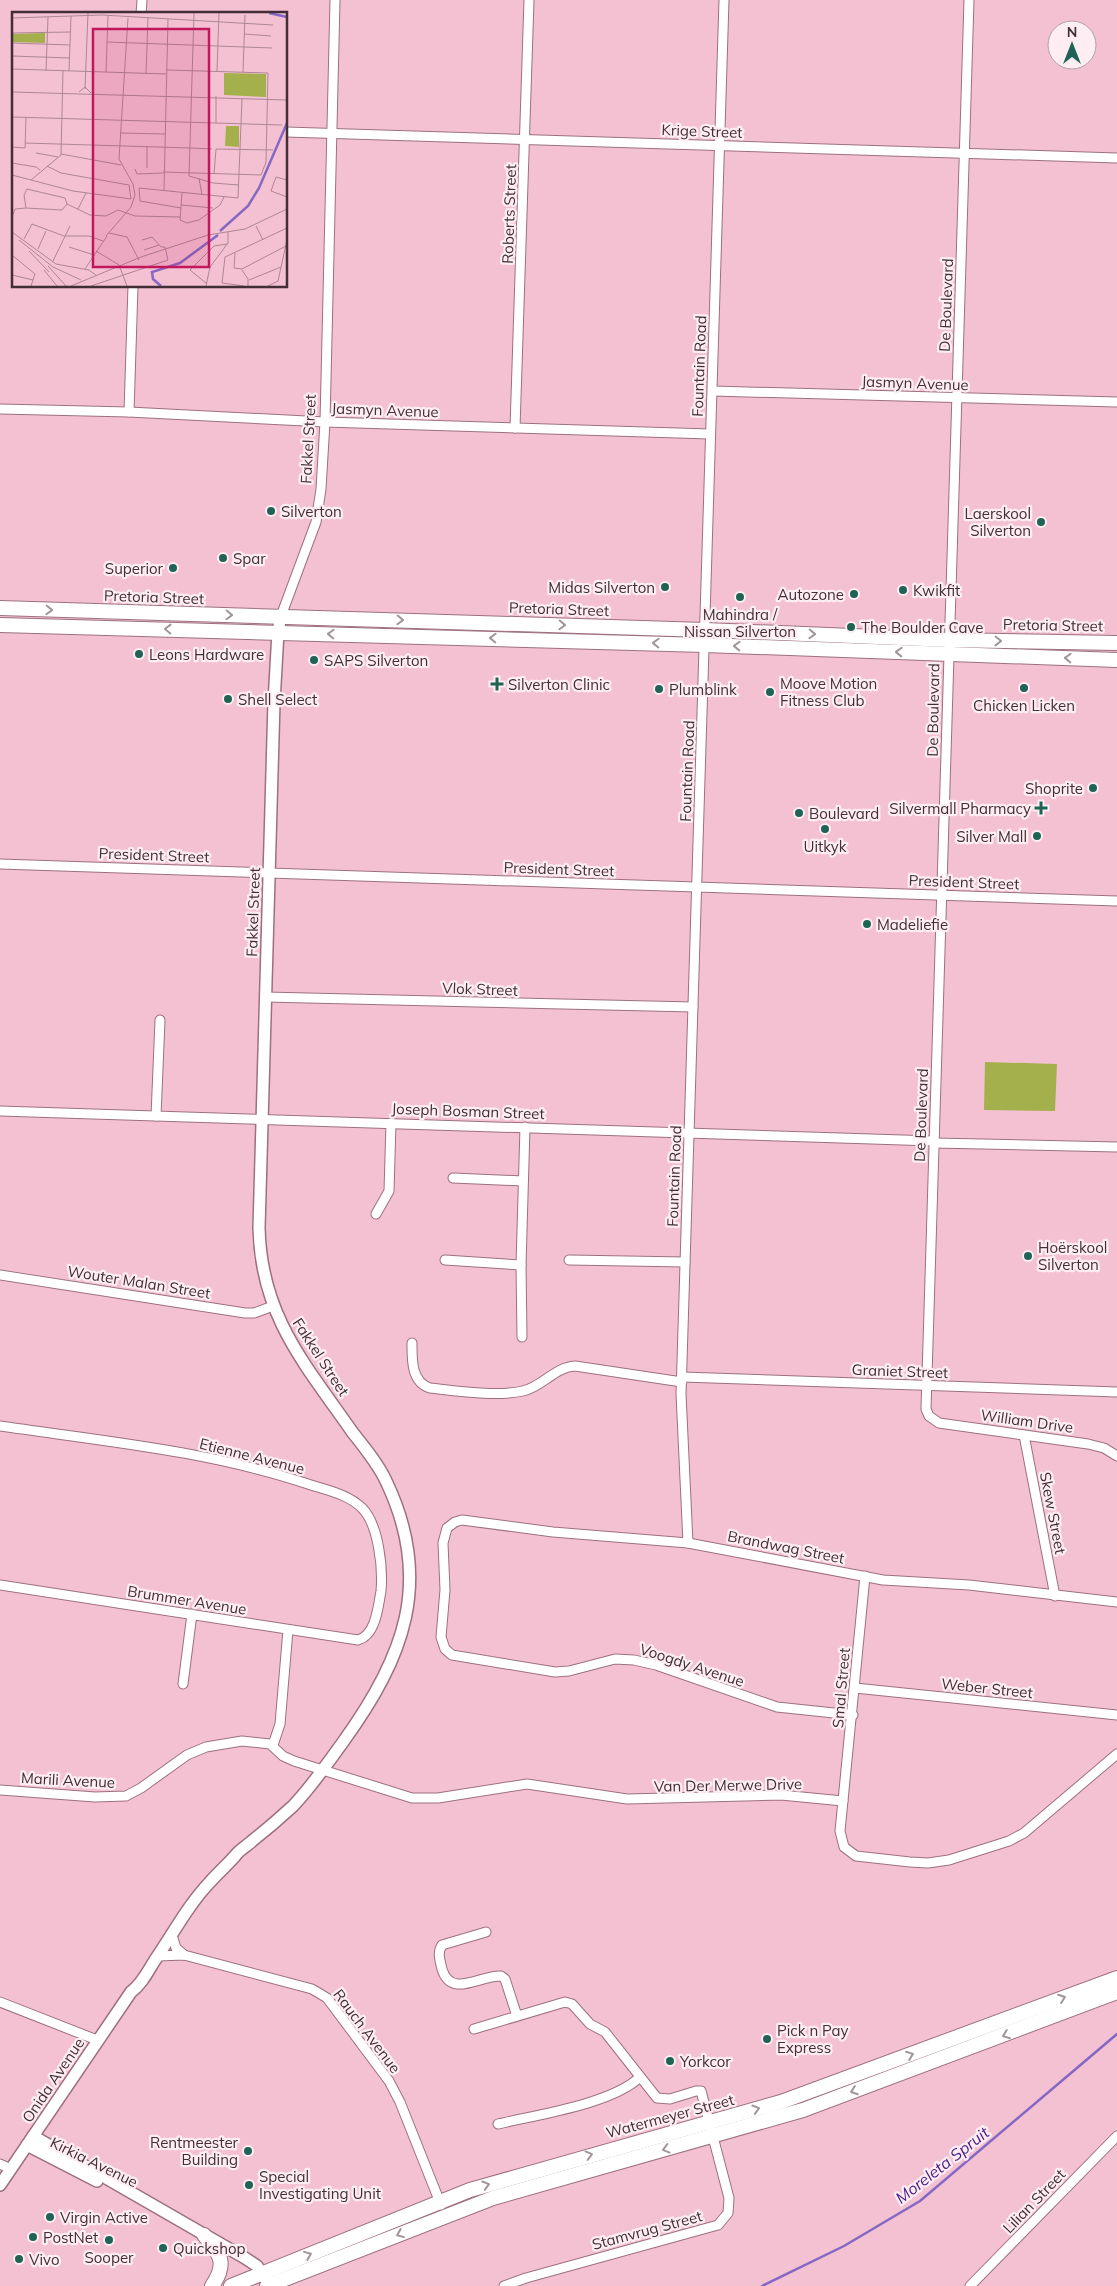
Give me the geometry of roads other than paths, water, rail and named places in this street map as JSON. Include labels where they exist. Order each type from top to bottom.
[{"type":"main road","name":"Pretoria Street","points":[[0,608],[705,630],[949,640],[1117,643]]},
{"type":"main road","name":"Pretoria Street","points":[[0,625],[704,645],[1117,660]]},
{"type":"main road","name":"Watermeyer Street","points":[[231,2286],[266,2283],[493,2198],[712,2130],[1117,1978]]},
{"type":"main road","name":"Watermeyer Street","points":[[266,2283],[440,2201],[558,2164],[803,2110],[1117,1992]]},
{"type":"main road","points":[[204,2235],[218,2253],[222,2262],[212,2286]]},
{"type":"street","name":"Fakkel Street","points":[[323,1770],[368,1708],[394,1658],[407,1612],[410,1585],[408,1555],[399,1512],[385,1478],[290,1342],[273,1306],[259,1250],[269,872],[278,632],[281,616],[316,522],[322,472],[325,422],[335,0]]},
{"type":"street","name":"Roberts Street","points":[[516,428],[529,0]]},
{"type":"street","name":"Fountain Road","points":[[688,1543],[682,1380],[724,0]]},
{"type":"street","name":"De Boulevard","points":[[932,1419],[926,1409],[969,0]]},
{"type":"street","name":"Krige Street","points":[[288,132],[1117,158]]},
{"type":"street","points":[[129,412],[133,288]]},
{"type":"street","name":"Jasmyn Avenue","points":[[713,391],[1117,402]]},
{"type":"street","name":"Jasmyn Avenue","points":[[0,409],[129,412],[325,422],[710,434]]},
{"type":"street","name":"President Street","points":[[0,864],[1117,901]]},
{"type":"street","name":"Vlok Street","points":[[266,997],[693,1007]]},
{"type":"street","points":[[156,1116],[160,1020]]},
{"type":"street","name":"Joseph Bosman Street","points":[[0,1111],[1117,1147]]},
{"type":"street","points":[[376,1214],[389,1191],[391,1123]]},
{"type":"street","points":[[522,1337],[521,1265],[525,1127]]},
{"type":"street","points":[[453,1178],[523,1181]]},
{"type":"street","points":[[446,1260],[521,1265]]},
{"type":"street","points":[[569,1260],[685,1262]]},
{"type":"street","name":"Wouter Malan Street","points":[[0,1275],[245,1313],[273,1306]]},
{"type":"street","name":"Graniet Street","points":[[412,1343],[412,1361],[415,1375],[424,1385],[430,1388],[501,1392],[523,1391],[565,1368],[575,1366],[682,1380],[927,1385],[1117,1392]]},
{"type":"street","name":"William Drive","points":[[932,1419],[940,1423],[1094,1445],[1104,1448],[1117,1456]]},
{"type":"street","name":"Etienne Avenue","points":[[0,1426],[233,1462],[278,1474],[350,1498],[363,1509],[372,1523],[381,1568],[380,1594],[368,1634]]},
{"type":"street","name":"Skew Street","points":[[1024,1435],[1055,1596]]},
{"type":"street","name":"Brandwag Street","points":[[451,1524],[469,1521],[553,1532],[688,1543],[883,1580],[968,1585],[1117,1602]]},
{"type":"street","name":"Voogdy Avenue","points":[[451,1524],[446,1530],[443,1543],[445,1590],[441,1637],[444,1646],[452,1654],[554,1672],[569,1671],[612,1660],[634,1660],[656,1665],[777,1707],[853,1715]]},
{"type":"street","name":"Smal Street","points":[[843,1801],[853,1715],[865,1576]]},
{"type":"street","name":"Brummer Avenue","points":[[0,1585],[352,1640],[363,1638],[368,1634]]},
{"type":"street","points":[[183,1684],[192,1614]]},
{"type":"street","points":[[288,1630],[280,1724],[273,1745],[286,1758],[323,1770]]},
{"type":"street","name":"Weber Street","points":[[855,1688],[1117,1716]]},
{"type":"street","name":"Marili Avenue","points":[[0,1790],[95,1797],[126,1796],[141,1788],[187,1755],[206,1747],[242,1741],[273,1745]]},
{"type":"street","points":[[843,1801],[841,1838],[844,1847],[851,1853],[860,1856],[910,1862],[940,1862],[1002,1843],[1024,1833],[1117,1754]]},
{"type":"street","name":"Van Der Merwe Drive","points":[[323,1770],[412,1798],[438,1798],[527,1784],[632,1799],[781,1795],[843,1801]]},
{"type":"street","name":"Onida Avenue","points":[[0,2185],[131,1992],[138,1985],[202,1892],[235,1856],[294,1805],[323,1770]]},
{"type":"street","name":"Onida Avenue","points":[[131,1992],[140,1971],[196,1889],[225,1859],[235,1856]]},
{"type":"street","points":[[486,1932],[442,1945],[439,1955],[444,1974],[447,1980],[455,1984],[501,1976],[505,1979],[517,2016]]},
{"type":"street","points":[[172,1935],[176,1948],[184,1955]]},
{"type":"street","name":"Rauch Avenue","points":[[158,1956],[184,1955],[312,1989],[326,1998],[394,2089],[407,2116],[445,2216]]},
{"type":"street","points":[[0,2002],[98,2040]]},
{"type":"street","points":[[474,2029],[565,2002],[570,2003],[590,2024],[605,2032],[640,2077],[626,2089],[608,2096],[498,2124]]},
{"type":"street","name":"Stamvrug Street","points":[[504,2286],[533,2276],[718,2225],[727,2216],[729,2203],[701,2091],[661,2100],[657,2098],[640,2077]]},
{"type":"street","name":"Lilian Street","points":[[970,2286],[1117,2136]]},
{"type":"street","name":"Kirkia Avenue","points":[[30,2140],[127,2196],[149,2203],[245,2258],[258,2266],[266,2283]]},
{"type":"street","points":[[0,2164],[11,2169]]},
{"type":"waterway","name":"Moreleta Spruit","points":[[762,2286],[844,2246],[920,2201],[1117,2034]]},
{"type":"place","name":"Silverton","points":[[271,511]]},
{"type":"place","name":"Laerskool Silverton","points":[[1041,522]]},
{"type":"place","name":"Spar","points":[[223,558]]},
{"type":"place","name":"Superior","points":[[173,568]]},
{"type":"place","name":"Midas Silverton","points":[[665,587]]},
{"type":"place","name":"Kwikfit","points":[[903,590]]},
{"type":"place","name":"Autozone","points":[[854,594]]},
{"type":"place","name":"Mahindra / Nissan Silverton","points":[[740,597]]},
{"type":"place","name":"The Boulder Cave","points":[[851,627]]},
{"type":"place","name":"Leons Hardware","points":[[139,654]]},
{"type":"place","name":"SAPS Silverton","points":[[314,660]]},
{"type":"place","name":"Silverton Clinic","points":[[497,684]]},
{"type":"place","name":"Chicken Licken","points":[[1024,688]]},
{"type":"place","name":"Plumblink","points":[[659,689]]},
{"type":"place","name":"Moove Motion Fitness Club","points":[[770,692]]},
{"type":"place","name":"Shell Select","points":[[228,699]]},
{"type":"place","name":"Shoprite","points":[[1093,788]]},
{"type":"place","name":"Silvermall Pharmacy","points":[[1041,808]]},
{"type":"place","name":"Boulevard","points":[[799,813]]},
{"type":"place","name":"Uitkyk","points":[[825,829]]},
{"type":"place","name":"Silver Mall","points":[[1037,836]]},
{"type":"place","name":"Madeliefie","points":[[867,924]]},
{"type":"place","name":"Hoërskool Silverton","points":[[1028,1256]]},
{"type":"place","name":"Pick n Pay Express","points":[[767,2039]]},
{"type":"place","name":"Yorkcor","points":[[670,2061]]},
{"type":"place","name":"Rentmeester Building","points":[[248,2151]]},
{"type":"place","name":"Special Investigating Unit","points":[[249,2185]]},
{"type":"place","name":"Virgin Active","points":[[50,2217]]},
{"type":"place","name":"PostNet","points":[[33,2237]]},
{"type":"place","name":"Sooper","points":[[109,2240]]},
{"type":"place","name":"Quickshop","points":[[163,2248]]},
{"type":"place","name":"Vivo","points":[[19,2259]]}]
